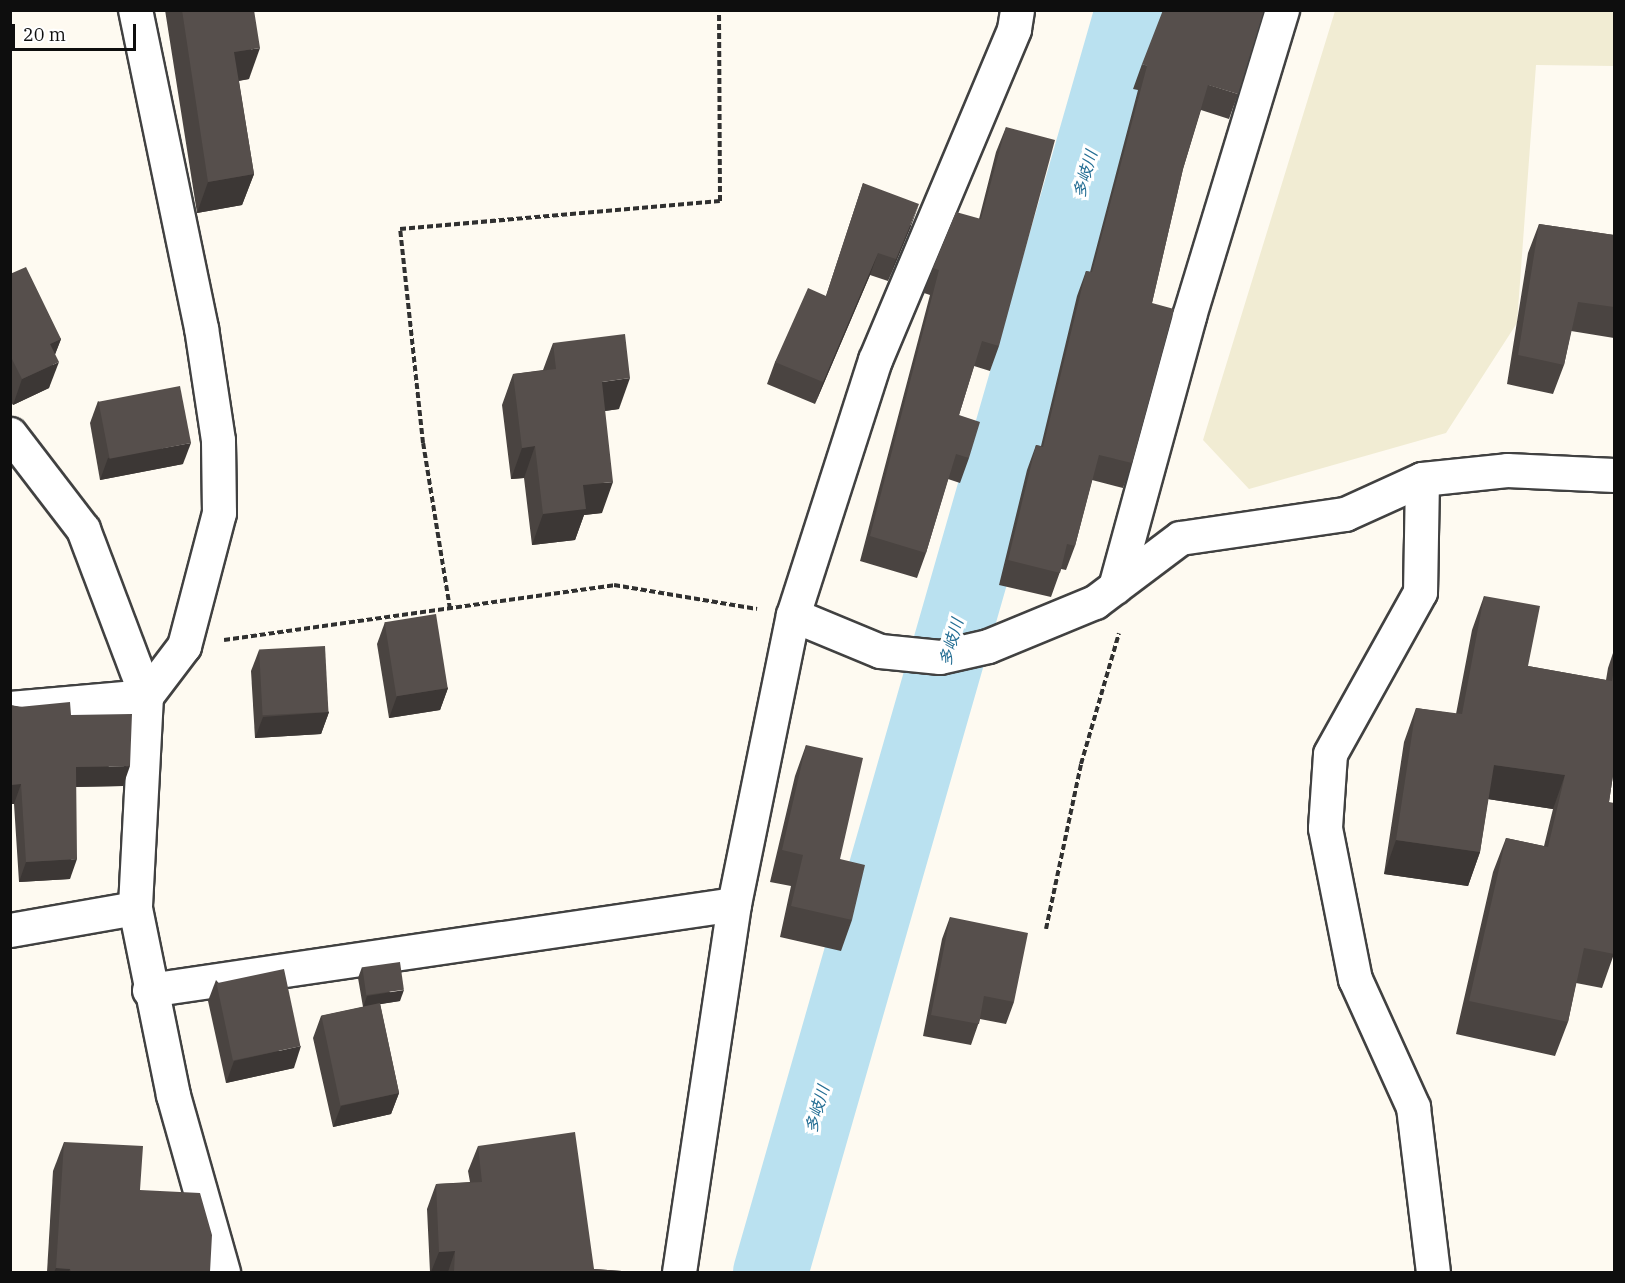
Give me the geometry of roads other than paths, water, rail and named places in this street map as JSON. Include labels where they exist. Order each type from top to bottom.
[{"type":"street","points":[[10,708],[146,696],[184,646],[219,513],[218,440],[201,328],[135,10]]},
{"type":"street","points":[[679,1272],[734,904],[793,615],[875,360],[1014,29],[1017,10]]},
{"type":"street","points":[[1123,581],[1189,316],[1282,10]]},
{"type":"street","points":[[10,434],[83,529],[146,696],[135,908],[149,990],[223,1272]]},
{"type":"street","points":[[793,615],[880,651],[940,657],[988,646],[1095,602],[1180,538],[1345,514],[1422,479],[1507,470],[1614,475]]},
{"type":"street","points":[[1422,479],[1420,592],[1330,754],[1325,828],[1355,979],[1413,1107],[1433,1272]]},
{"type":"street","points":[[149,990],[734,904]]},
{"type":"street","points":[[10,930],[135,908]]},
{"type":"waterway","name":"多岐川","points":[[770,1272],[1132,10]]}]
